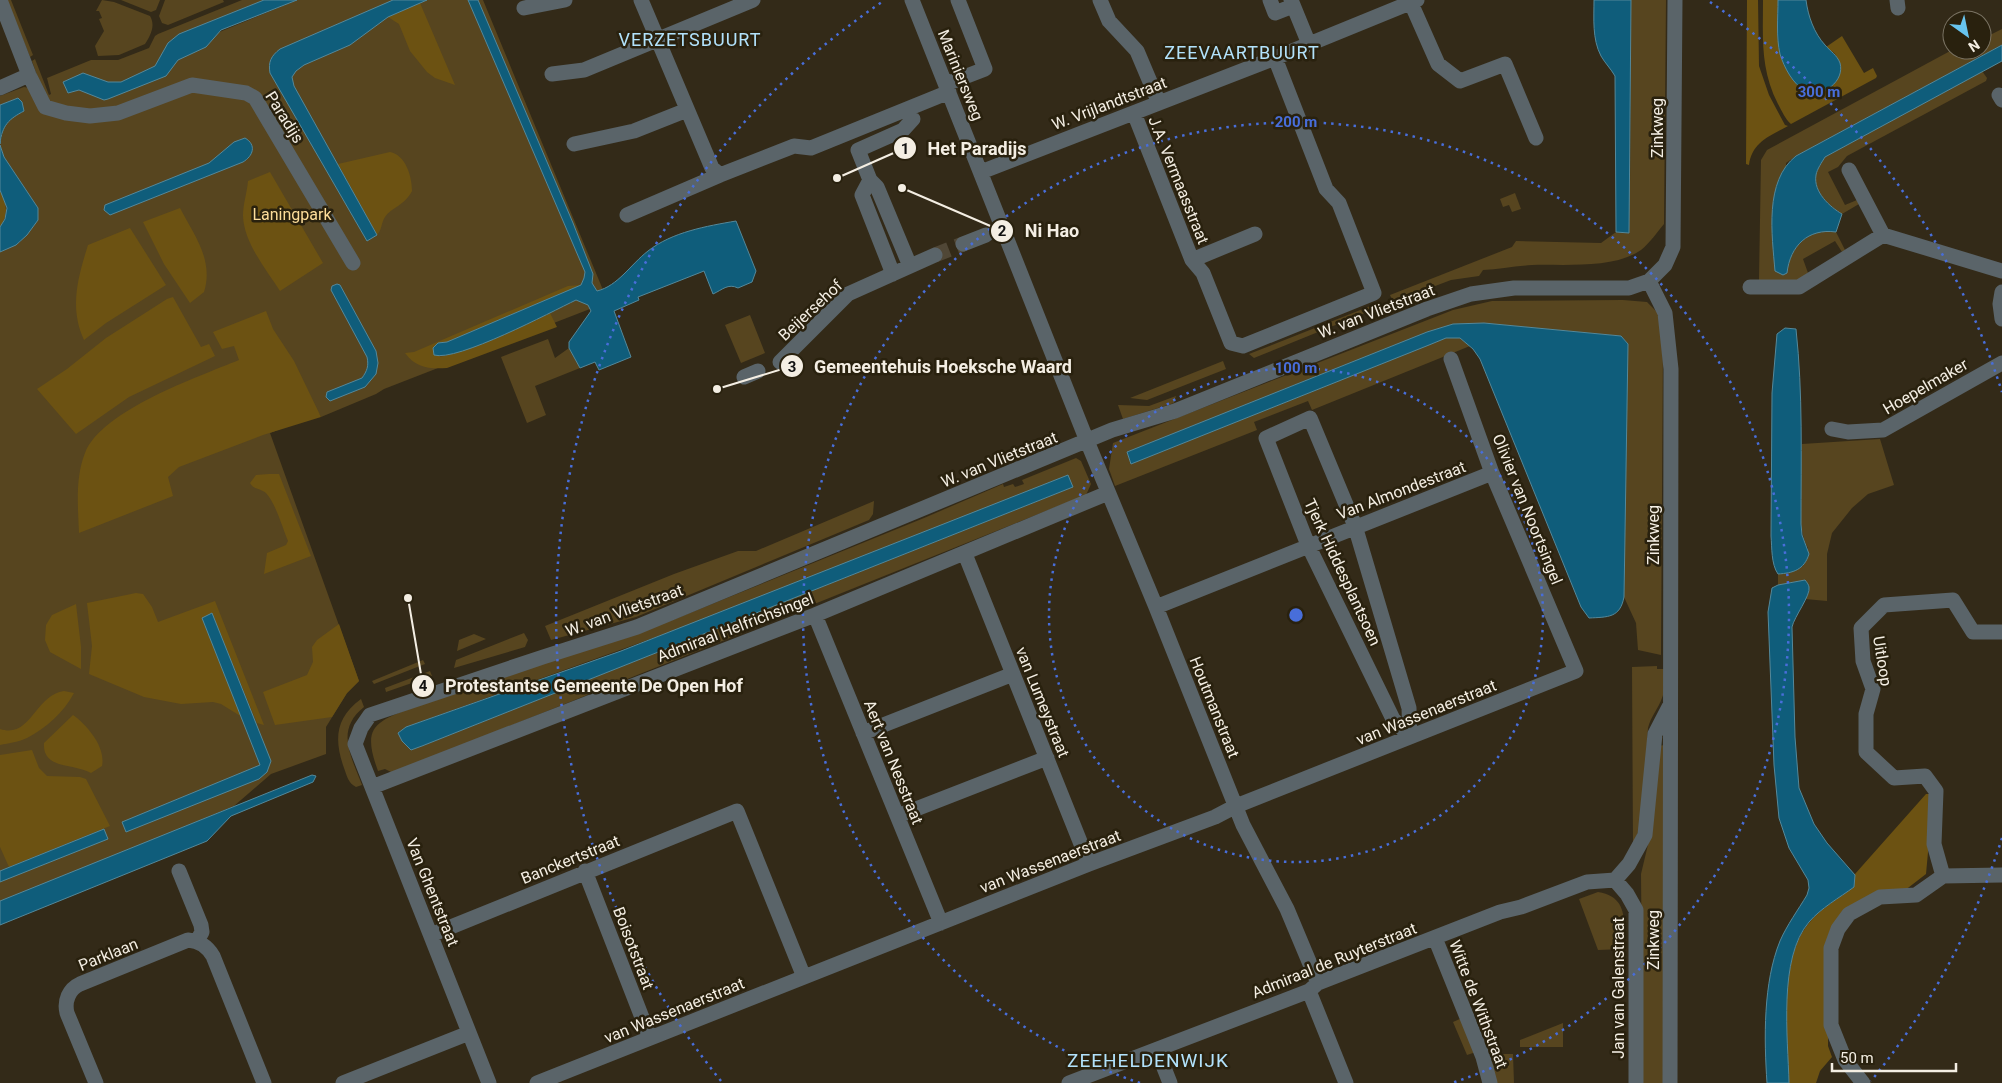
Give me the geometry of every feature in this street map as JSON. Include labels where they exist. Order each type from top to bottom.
[{"type":"street","points":[[0,0],[29,75],[0,88]]},
{"type":"street","points":[[524,8],[565,0]]},
{"type":"street","points":[[641,0],[712,168],[720,175]]},
{"type":"street","points":[[552,74],[584,70],[753,0]]},
{"type":"street","name":"Mariniersweg","points":[[912,0],[1086,441]]},
{"type":"street","points":[[626,215],[794,146],[811,148],[947,88],[985,69],[958,0]]},
{"type":"street","points":[[1100,0],[1109,21],[1137,51],[1159,103]]},
{"type":"street","points":[[1270,0],[1275,13],[1292,3],[1309,44]]},
{"type":"street","name":"Zinkweg","points":[[1670,1083],[1671,369],[1665,313],[1649,281],[1665,265],[1673,247],[1675,0]]},
{"type":"street","points":[[1414,1],[1438,64],[1460,81],[1505,64],[1536,138]]},
{"type":"street","name":"W. Vrijlandtstraat","points":[[981,172],[1275,58],[1414,1]]},
{"type":"street","name":"W. van Vlietstraat","points":[[1231,344],[1243,346],[1374,293],[1339,203],[1326,189],[1275,58]]},
{"type":"street","name":"Paradijs","points":[[29,75],[45,107],[66,113],[90,116],[118,113],[192,85],[246,93],[255,98],[353,263]]},
{"type":"street","points":[[574,144],[634,131],[687,110]]},
{"type":"street","name":"J.A. Vermaasstraat","points":[[1134,113],[1192,260],[1203,273],[1231,344]]},
{"type":"street","points":[[910,266],[877,187],[870,180],[858,150],[903,130],[913,119]]},
{"type":"street","points":[[1849,170],[1883,235],[2002,271]]},
{"type":"street","points":[[870,180],[862,195],[893,274]]},
{"type":"street","name":"J.A. Vermaasstraat","points":[[1192,260],[1255,234]]},
{"type":"street","points":[[963,244],[986,235]]},
{"type":"street","points":[[1750,287],[1799,287],[1883,235]]},
{"type":"street","name":"Beijersehof","points":[[780,362],[848,294],[935,255]]},
{"type":"street","name":"W. van Vlietstraat","points":[[370,716],[637,627],[1112,430],[1175,411],[1428,309],[1471,294],[1514,288],[1630,288],[1649,281]]},
{"type":"street","points":[[2002,292],[2000,304],[2002,319]]},
{"type":"street","name":"Olivier van Noortsingel","points":[[1450,359],[1492,473],[1576,671]]},
{"type":"street","name":"Hoepelmaker","points":[[1832,430],[1848,432],[1883,430],[2002,363]]},
{"type":"street","name":"Tjerk Hiddesplantsoen","points":[[1310,418],[1355,526],[1410,708],[1410,737],[1393,719],[1308,545],[1266,438],[1310,418]]},
{"type":"street","name":"Houtmanstraat","points":[[1086,441],[1156,607],[1243,825],[1287,908],[1346,1083]]},
{"type":"street","name":"Van Almondestraat","points":[[1156,607],[1355,526],[1492,473]]},
{"type":"street","name":"Admiraal Helfrichsingel","points":[[372,787],[815,615],[1108,493]]},
{"type":"street","name":"van Lumeystraat","points":[[965,554],[1089,864]]},
{"type":"street","name":"Uitloop","points":[[1943,876],[1934,844],[1936,790],[1925,776],[1894,778],[1866,752],[1866,714],[1873,689],[1863,661],[1861,628],[1884,605],[1953,600],[1972,632],[2002,632]]},
{"type":"street","name":"Aert van Nesstraat","points":[[815,615],[942,923]]},
{"type":"street","name":"van Wassenaerstraat","points":[[537,1083],[1089,864],[1215,817],[1236,806],[1576,671]]},
{"type":"street","points":[[863,732],[1013,674]]},
{"type":"street","points":[[1614,880],[1629,864],[1645,835],[1655,734],[1671,704]]},
{"type":"street","name":"Van Ghentstraat","points":[[370,716],[361,728],[355,744],[489,1083]]},
{"type":"street","points":[[898,816],[1046,758]]},
{"type":"street","name":"Banckertstraat","points":[[431,935],[737,811],[804,977]]},
{"type":"street","points":[[179,871],[201,925],[202,932],[196,941],[207,948],[213,956],[264,1083]]},
{"type":"street","name":"Boisotstraat","points":[[585,871],[650,1038]]},
{"type":"street","points":[[1863,1083],[1845,1060],[1831,1026],[1831,948],[1838,929],[1849,914],[1880,897],[1916,895],[1943,876],[2002,874]]},
{"type":"street","name":"Admiraal de Ruyterstraat","points":[[1069,1083],[1157,1050],[1500,912],[1521,907],[1587,882],[1614,880]]},
{"type":"street","name":"Jan van Galenstraat","points":[[1614,880],[1627,894],[1636,910],[1636,1083]]},
{"type":"street","name":"Witte de Withstraat","points":[[1435,938],[1481,1052],[1490,1083]]},
{"type":"street","name":"Parklaan","points":[[96,1083],[67,1013],[66,1000],[71,991],[80,984],[184,941],[196,941]]},
{"type":"street","points":[[343,1083],[359,1080],[469,1033]]},
{"type":"street","points":[[1157,1050],[1170,1083]]},
{"type":"green space","points":[[7,0],[11,0],[33,55],[30,57]]},
{"type":"green space","points":[[102,0],[114,2],[150,16],[152,27],[145,44],[119,55],[98,56],[95,46],[104,31],[99,19],[102,18],[99,11],[96,11]]},
{"type":"green space","points":[[121,0],[160,0],[156,10],[151,12]]},
{"type":"green space","points":[[165,0],[223,0],[224,2],[168,25],[162,23],[159,16]]},
{"type":"green space","name":"Laningpark","points":[[242,0],[264,0],[179,34],[217,33],[297,0],[483,0],[608,302],[384,389],[321,417],[319,414],[270,433],[359,681],[347,693],[326,727],[326,754],[271,774],[234,806],[0,903],[0,252],[20,242],[38,220],[38,208],[4,157],[0,145],[4,126],[10,118],[24,111],[22,102],[18,98],[0,105],[0,96],[24,87],[30,88],[43,114],[39,81],[32,61],[35,59],[49,95],[51,94],[47,78],[91,60],[118,60],[149,48],[158,34]]},
{"type":"green space","points":[[1631,0],[1666,0],[1664,224],[1641,250],[1617,260],[1603,263],[1532,265],[1483,270],[1479,276],[1451,280],[1393,302],[1390,295],[1512,247],[1516,241],[1601,243],[1616,232],[1626,233],[1630,182]]},
{"type":"green space","points":[[1747,0],[1758,0],[1759,66],[1769,95],[1785,125],[1788,126],[1758,145],[1749,165],[1746,164]]},
{"type":"green space","points":[[1763,0],[1778,0],[1777,34],[1779,48],[1788,72],[1800,87],[1814,92],[1827,89],[1832,85],[1838,74],[1837,58],[1826,47],[1842,36],[1864,73],[1873,68],[1877,76],[1876,78],[1791,124],[1785,117],[1772,91],[1765,66]]},
{"type":"green space","points":[[420,3],[455,85],[435,78],[427,72],[410,51],[399,24],[388,17]]},
{"type":"green space","points":[[2002,29],[2002,45],[1992,50],[1992,34]]},
{"type":"green space","points":[[1942,55],[1942,60],[1974,60],[1786,163],[1787,273],[1796,247],[1809,236],[1817,233],[1836,232],[1845,250],[1842,252],[1835,241],[1803,259],[1808,273],[1804,278],[1792,283],[1759,280],[1761,160],[1767,150]]},
{"type":"green space","points":[[1982,71],[1987,78],[1986,81],[1847,156],[1838,167],[1828,172],[1845,205],[1857,200],[1859,204],[1842,214],[1823,198],[1817,187],[1816,175],[1825,157]]},
{"type":"green space","points":[[390,152],[400,157],[407,167],[412,191],[406,200],[385,217],[377,235],[338,164]]},
{"type":"green space","points":[[270,172],[323,263],[280,291],[251,246],[244,226],[243,216],[248,181]]},
{"type":"green space","points":[[0,190],[6,213],[0,227]]},
{"type":"green space","points":[[1515,193],[1521,209],[1512,212],[1509,205],[1503,207],[1500,199]]},
{"type":"green space","points":[[180,208],[201,248],[206,269],[204,292],[190,303],[164,264],[143,222]]},
{"type":"green space","points":[[130,228],[166,285],[106,323],[84,340],[79,328],[76,304],[78,281],[88,245]]},
{"type":"green space","points":[[581,285],[447,342],[438,343],[440,357],[483,344],[550,313],[557,327],[447,368],[418,365],[405,353],[414,352],[568,286]]},
{"type":"green space","points":[[173,297],[201,347],[209,344],[215,356],[129,397],[76,434],[37,389],[67,369],[106,338]]},
{"type":"green space","points":[[1623,300],[1647,302],[1661,316],[1663,340],[1661,655],[1638,650],[1636,623],[1624,597],[1628,344],[1621,336],[1484,323],[1453,324],[1427,332],[1127,452],[1131,464],[1446,338],[1460,338],[1470,346],[1312,410],[1308,401],[1254,422],[1257,430],[1115,486],[1109,469],[1113,443],[1453,310],[1492,301]]},
{"type":"green space","points":[[1378,303],[1375,309],[1254,358],[1249,354]]},
{"type":"green space","points":[[266,311],[273,329],[294,361],[321,417],[263,435],[179,467],[168,477],[173,496],[79,533],[78,493],[80,472],[85,453],[95,437],[110,423],[130,409],[177,386],[239,360],[234,346],[222,349],[213,332]]},
{"type":"green space","points":[[750,315],[765,353],[741,363],[725,325]]},
{"type":"green space","points":[[548,339],[555,358],[569,348],[580,368],[535,386],[546,415],[527,423],[501,357]]},
{"type":"green space","points":[[1223,361],[1226,369],[1147,400],[1130,398]]},
{"type":"green space","points":[[1176,396],[1174,403],[1123,419],[1118,405],[1149,406]]},
{"type":"green space","points":[[1880,439],[1894,485],[1868,494],[1852,508],[1832,533],[1827,554],[1827,601],[1805,599],[1809,592],[1805,580],[1778,585],[1778,574],[1787,573],[1803,566],[1808,548],[1801,527],[1800,513],[1802,444]]},
{"type":"green space","points":[[1076,458],[1081,461],[1091,484],[1086,495],[393,773],[385,769],[378,771],[371,744],[372,734],[382,721],[391,716],[675,619],[1003,484],[1004,487],[1013,484],[1015,487],[1024,484],[1022,480]],"holes":[[[1073,487],[411,750],[398,733],[406,727]]]},
{"type":"green space","points":[[279,474],[311,556],[264,574],[267,553],[286,545],[288,541],[276,509],[269,497],[250,483],[256,475]]},
{"type":"green space","points":[[874,501],[873,514],[869,520],[636,617],[551,640],[545,626],[674,574],[738,551],[756,551]]},
{"type":"green space","points":[[136,593],[143,594],[152,607],[158,622],[215,601],[264,725],[257,723],[212,614],[223,668],[242,717],[221,704],[213,702],[181,704],[144,697],[89,674],[92,646],[87,603]]},
{"type":"green space","points":[[76,604],[81,647],[81,669],[50,652],[45,640],[46,625],[52,615]]},
{"type":"green space","points":[[339,624],[359,681],[347,693],[332,717],[275,725],[263,692],[307,675],[313,662],[312,647],[317,640]]},
{"type":"green space","points":[[524,633],[528,640],[525,647],[454,668],[456,660]]},
{"type":"green space","points":[[474,634],[486,639],[457,651],[459,640]]},
{"type":"green space","points":[[423,660],[425,664],[374,684],[372,681]]},
{"type":"green space","points":[[1657,666],[1657,669],[1664,669],[1665,684],[1663,695],[1648,728],[1642,821],[1633,847],[1632,667]]},
{"type":"green space","points":[[430,671],[432,676],[386,692],[385,688]]},
{"type":"green space","points":[[64,691],[74,693],[60,713],[48,724],[24,739],[0,745],[0,729],[10,730],[19,728],[46,700],[54,694]]},
{"type":"green space","points":[[361,699],[364,707],[355,716],[348,734],[350,754],[362,785],[356,787],[347,776],[341,758],[338,739],[339,730],[346,714]]},
{"type":"green space","points":[[73,715],[94,737],[101,751],[102,766],[91,773],[54,762],[48,758],[45,752],[44,743]]},
{"type":"green space","points":[[1664,745],[1665,1083],[1643,1083],[1641,874],[1651,832],[1659,746]]},
{"type":"green space","points":[[32,750],[39,768],[47,776],[80,777],[86,779],[110,826],[9,867],[0,847],[0,755]]},
{"type":"green space","points":[[1926,794],[1931,794],[1933,798],[1926,874],[1904,891],[1875,896],[1828,939],[1828,1046],[1832,1057],[1820,1071],[1816,1083],[1789,1083],[1787,1000],[1793,957],[1799,938],[1809,923],[1819,913],[1854,887],[1855,874]]},
{"type":"green space","points":[[1598,892],[1616,900],[1620,906],[1624,921],[1623,949],[1598,950],[1579,899]]},
{"type":"green space","points":[[1462,1018],[1476,1052],[1467,1055],[1453,1022]]},
{"type":"green space","points":[[1563,1023],[1563,1047],[1520,1047],[1520,1040]]},
{"type":"green space","points":[[1488,1054],[1513,1054],[1514,1083],[1496,1083]]},
{"type":"water","points":[[264,0],[297,0],[221,30],[206,47],[178,60],[166,76],[104,100],[79,90],[68,93],[63,82],[83,73],[108,82],[121,82],[155,66],[168,43],[179,34]]},
{"type":"water","points":[[393,0],[427,0],[388,17],[350,45],[304,65],[292,77],[294,86],[377,235],[367,241],[270,73],[269,66],[272,57],[280,49]]},
{"type":"water","points":[[468,0],[478,0],[573,223],[593,274],[592,283],[597,291],[605,288],[624,274],[657,244],[679,234],[736,221],[756,271],[752,282],[738,288],[731,286],[713,294],[704,271],[638,297],[639,300],[614,311],[631,357],[599,370],[595,362],[580,368],[569,348],[569,342],[591,311],[588,305],[576,300],[482,344],[446,355],[434,355],[433,348],[438,343],[447,342],[581,285],[585,272]]},
{"type":"water","points":[[1594,0],[1631,0],[1629,233],[1616,232],[1615,76],[1601,56],[1596,43]]},
{"type":"water","points":[[1778,0],[1806,0],[1808,12],[1815,30],[1821,40],[1839,60],[1841,70],[1839,76],[1836,82],[1826,90],[1813,93],[1806,91],[1797,85],[1787,70],[1779,47]]},
{"type":"water","points":[[2002,45],[2002,61],[1825,157],[1817,170],[1816,181],[1823,198],[1842,214],[1836,232],[1817,233],[1809,236],[1796,247],[1787,273],[1783,275],[1775,271],[1772,209],[1779,179],[1786,167],[1796,156],[1974,60],[1992,60],[1992,50]]},
{"type":"water","points":[[18,98],[22,102],[24,111],[7,123],[2,132],[0,144],[0,105]]},
{"type":"water","points":[[245,138],[251,144],[252,150],[249,157],[243,162],[110,215],[104,210],[105,205],[209,163],[234,142]]},
{"type":"water","points":[[0,145],[4,157],[38,208],[38,220],[27,235],[16,245],[0,252],[0,227],[5,219],[7,208],[0,190]]},
{"type":"water","points":[[340,285],[376,351],[378,363],[376,374],[365,387],[330,401],[326,397],[327,392],[362,378],[368,366],[367,357],[331,290],[332,286]]},
{"type":"water","points":[[1484,323],[1621,336],[1628,344],[1624,597],[1620,609],[1612,615],[1589,618],[1581,607],[1480,359],[1473,349],[1460,338],[1446,338],[1131,464],[1127,452],[1427,332],[1453,324]]},
{"type":"water","points":[[1785,328],[1796,329],[1801,402],[1801,524],[1802,535],[1809,554],[1804,564],[1797,570],[1778,574],[1773,560],[1771,536],[1772,393],[1777,334]]},
{"type":"water","points":[[1068,475],[1073,487],[422,746],[411,750],[402,741],[398,733],[406,727],[621,651]]},
{"type":"water","points":[[1805,580],[1809,585],[1809,591],[1792,627],[1795,737],[1799,788],[1814,824],[1827,843],[1855,875],[1854,887],[1814,917],[1799,937],[1793,956],[1787,999],[1789,1083],[1767,1083],[1765,1030],[1770,975],[1780,941],[1807,895],[1809,888],[1808,880],[1789,848],[1779,818],[1774,765],[1768,612],[1772,588],[1778,585]]},
{"type":"water","points":[[212,613],[271,761],[267,772],[259,779],[126,832],[122,822],[260,765],[202,618]]},
{"type":"water","points":[[312,775],[316,776],[313,782],[231,816],[207,841],[0,925],[0,901]]},
{"type":"water","points":[[104,829],[108,839],[0,882],[0,871]]},
{"type":"tunnel","points":[[935,255],[963,244]]},
{"type":"place","name":"Het Paradijs","points":[[837,178]]},
{"type":"place","name":"Ni Hao","points":[[902,188]]},
{"type":"place","name":"Gemeentehuis Hoeksche Waard","points":[[717,389]]},
{"type":"place","name":"Protestantse Gemeente De Open Hof","points":[[408,598]]},
{"type":"district","name":"VERZETSBUURT","points":[[690,40]]},
{"type":"district","name":"ZEEVAARTBUURT","points":[[1242,53]]},
{"type":"district","name":"ZEEHELDENWIJK","points":[[1148,1060]]}]
